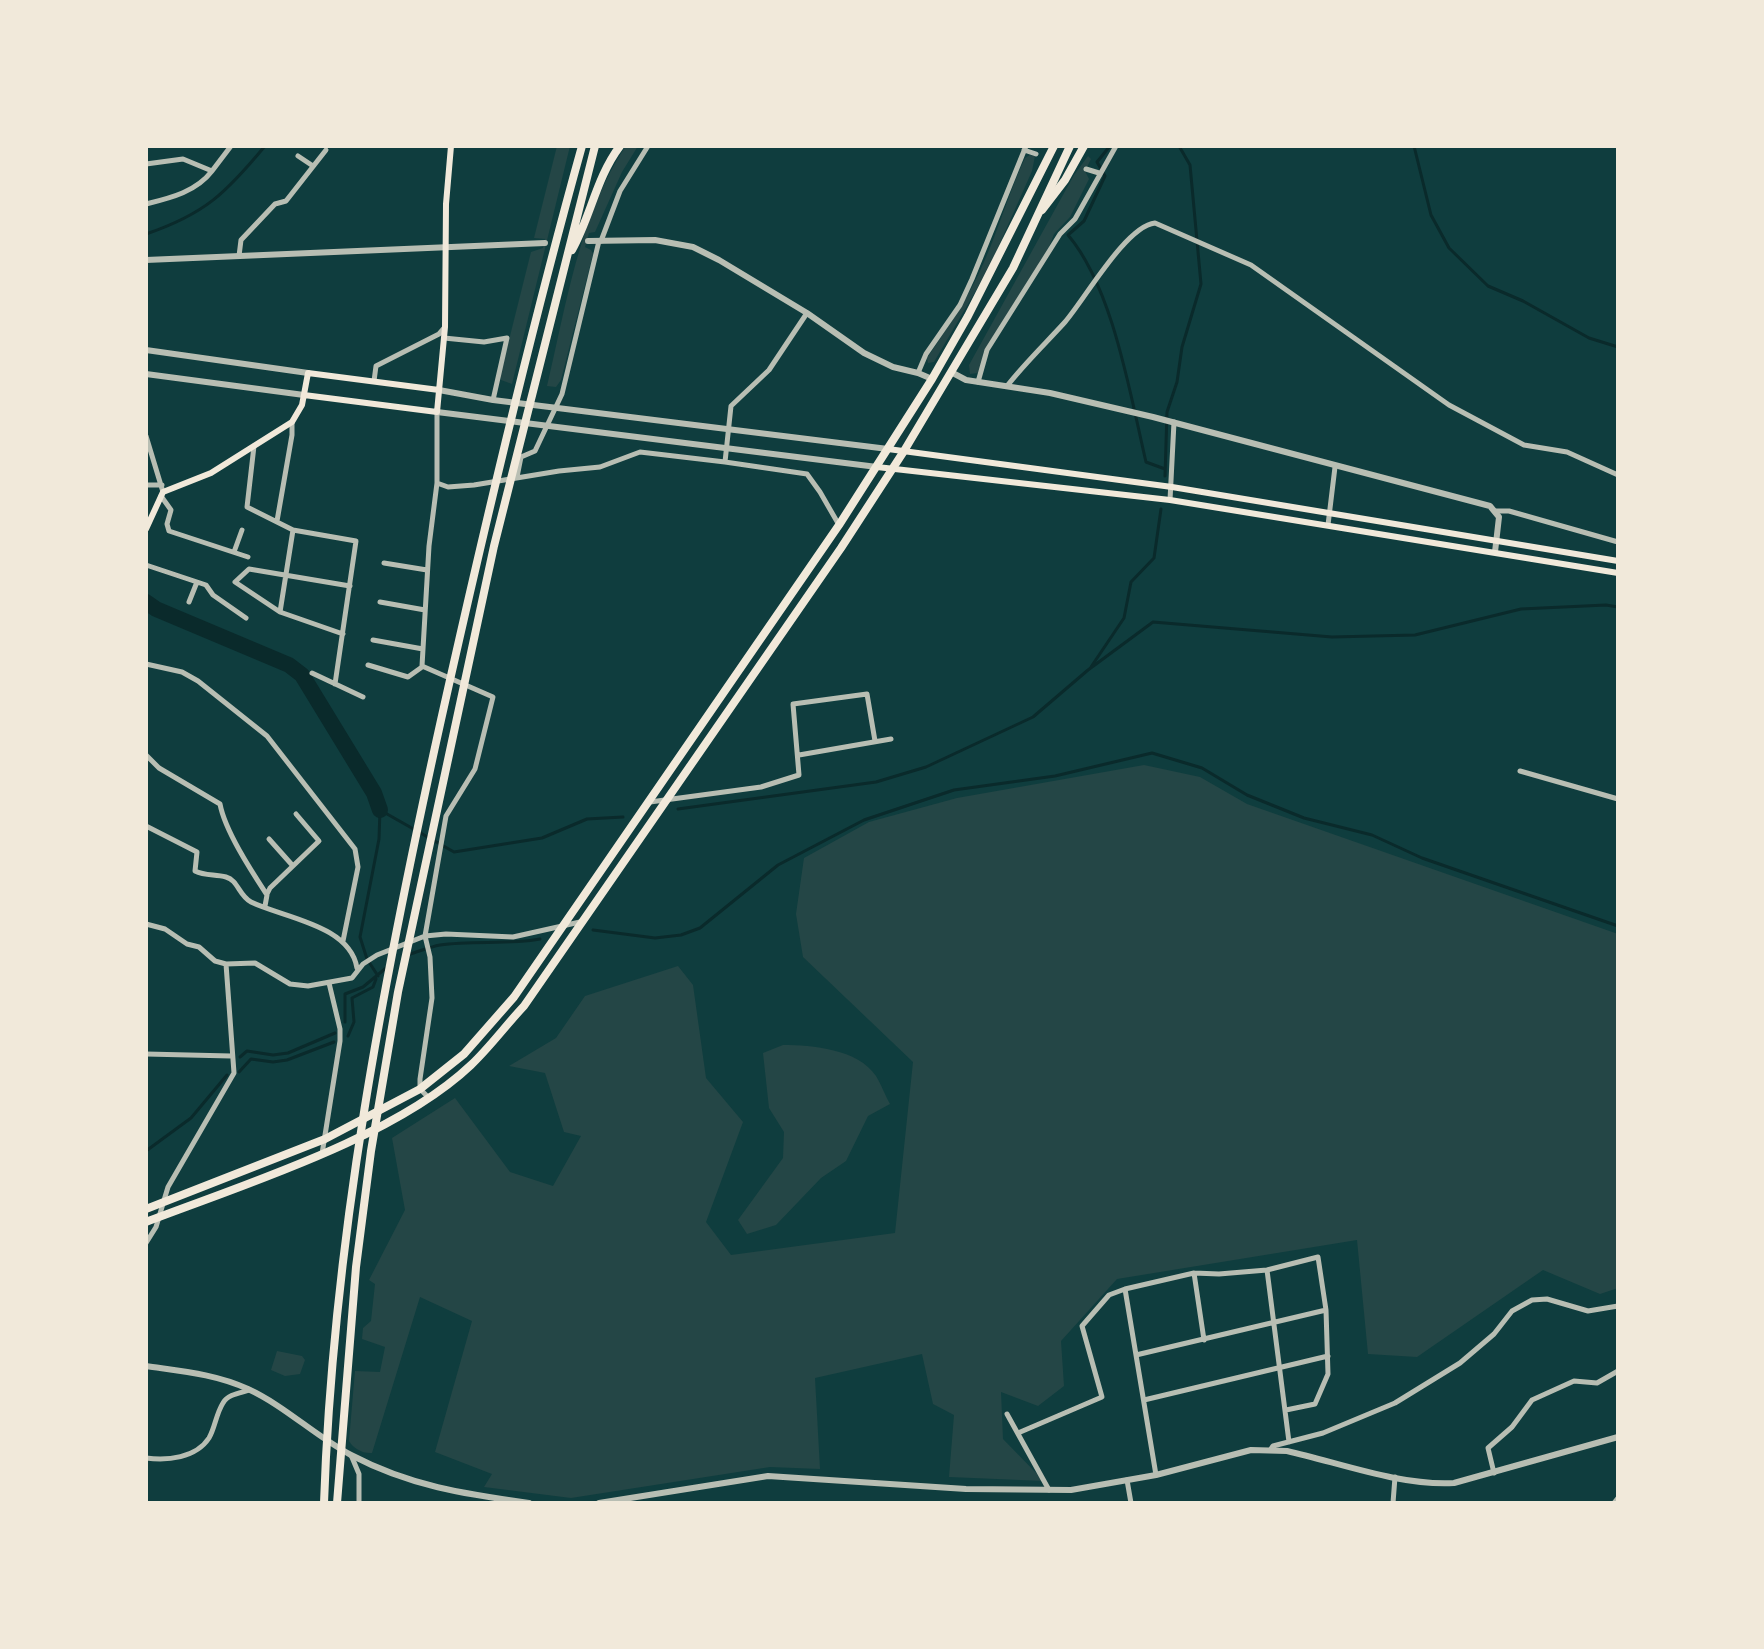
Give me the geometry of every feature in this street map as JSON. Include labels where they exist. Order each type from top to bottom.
[{"type":"highway","points":[[324,1503],[328,1419],[357,1157],[384,995],[410,860],[473,576],[580,146]]},
{"type":"highway","points":[[337,1503],[356,1267],[379,1098],[398,992],[494,546],[595,146]]},
{"type":"highway","points":[[567,260],[582,233],[600,179],[620,146]]},
{"type":"highway","points":[[146,1209],[325,1139],[420,1089],[464,1054],[514,997],[877,467],[968,316],[1054,146]]},
{"type":"highway","points":[[146,1222],[322,1154],[387,1123],[429,1098],[470,1066],[524,1006],[904,451],[1013,268],[1070,146]]},
{"type":"highway","points":[[1042,210],[1065,180],[1084,146]]},
{"type":"main road","points":[[304,395],[437,412],[445,327],[446,204],[451,146]]},
{"type":"main road","points":[[146,529],[162,491],[211,473],[292,422],[302,405],[308,373],[439,390]]},
{"type":"main road","points":[[888,449],[1330,511],[1618,561]]},
{"type":"main road","points":[[877,467],[1170,500],[1618,573]]},
{"type":"street","points":[[146,204],[177,196],[205,180],[231,146]]},
{"type":"street","points":[[517,477],[521,457],[535,451],[557,408],[600,241],[620,191],[648,146]]},
{"type":"street","points":[[978,382],[987,350],[1060,234],[1075,219],[1116,146]]},
{"type":"street","points":[[918,373],[926,354],[960,305],[1025,148],[1036,154]]},
{"type":"street","points":[[239,256],[241,240],[275,204],[286,201],[326,150]]},
{"type":"street","points":[[298,156],[313,166]]},
{"type":"street","points":[[146,164],[183,159],[212,171]]},
{"type":"street","points":[[1086,169],[1099,173]]},
{"type":"street","points":[[1006,386],[1066,320],[1099,274],[1134,234],[1146,224],[1155,223],[1251,265],[1449,405],[1524,445],[1567,452],[1618,475]]},
{"type":"street","points":[[588,241],[655,240],[684,244],[719,260],[807,313],[864,353],[893,367],[932,379]]},
{"type":"street","points":[[146,260],[545,243]]},
{"type":"street","points":[[725,462],[731,406],[769,370],[807,313]]},
{"type":"street","points":[[374,381],[376,366],[435,336],[445,327]]},
{"type":"street","points":[[444,338],[484,342],[507,338],[493,400]]},
{"type":"street","points":[[146,350],[308,373]]},
{"type":"street","points":[[951,372],[966,380],[1050,393],[1174,422],[1490,506],[1499,517],[1495,552]]},
{"type":"street","points":[[146,374],[304,395]]},
{"type":"street","points":[[439,390],[493,400],[888,449]]},
{"type":"street","points":[[368,665],[408,677],[422,666],[427,570],[437,483],[437,412],[877,467]]},
{"type":"street","points":[[277,521],[292,422]]},
{"type":"street","points":[[1170,500],[1174,422]]},
{"type":"street","points":[[146,436],[162,491],[171,510],[167,524],[169,531],[248,557]]},
{"type":"street","points":[[254,446],[247,507],[293,530],[356,541],[335,684]]},
{"type":"street","points":[[437,483],[448,487],[464,486],[600,467],[640,452],[807,474],[839,525]]},
{"type":"street","points":[[1328,525],[1335,467]]},
{"type":"street","points":[[146,485],[162,491]]},
{"type":"street","points":[[1496,511],[1509,511],[1618,542]]},
{"type":"street","points":[[234,552],[242,530]]},
{"type":"street","points":[[280,612],[293,530]]},
{"type":"street","points":[[384,563],[427,570]]},
{"type":"street","points":[[146,565],[206,585],[213,595],[246,618]]},
{"type":"street","points":[[343,634],[280,612],[235,582],[249,569],[350,586]]},
{"type":"street","points":[[189,602],[197,582]]},
{"type":"street","points":[[380,602],[425,610]]},
{"type":"street","points":[[373,640],[423,649]]},
{"type":"street","points":[[146,664],[190,676],[267,736],[355,849],[358,867],[343,941]]},
{"type":"street","points":[[422,666],[493,697],[475,769],[446,816],[426,939],[432,998],[420,1089],[429,1098]]},
{"type":"street","points":[[312,673],[363,697]]},
{"type":"street","points":[[649,802],[761,787],[797,776],[800,773],[793,704],[867,694],[875,741]]},
{"type":"street","points":[[799,755],[891,739]]},
{"type":"street","points":[[146,755],[159,768],[220,804],[222,817],[249,864],[255,881],[267,895]]},
{"type":"street","points":[[1520,771],[1618,799]]},
{"type":"street","points":[[265,906],[270,888],[319,841],[296,814]]},
{"type":"street","points":[[146,826],[197,852],[195,871],[229,877],[238,892],[251,902],[316,926],[343,941],[360,966]]},
{"type":"street","points":[[269,839],[293,866]]},
{"type":"street","points":[[146,924],[165,929],[187,944],[199,947],[215,961],[226,964],[255,963],[290,984],[308,986],[352,978],[360,966],[377,955],[446,934],[513,937],[584,921]]},
{"type":"street","points":[[146,1243],[156,1227],[168,1187],[232,1078],[226,964]]},
{"type":"street","points":[[322,1154],[340,1041],[329,983]]},
{"type":"street","points":[[146,1054],[231,1056]]},
{"type":"street","points":[[1018,1433],[1102,1397],[1082,1326],[1109,1295],[1194,1273],[1267,1270],[1318,1257],[1326,1310],[1328,1374],[1315,1404],[1286,1410]]},
{"type":"street","points":[[1267,1270],[1289,1442]]},
{"type":"street","points":[[1194,1273],[1204,1340]]},
{"type":"street","points":[[1125,1289],[1156,1475]]},
{"type":"street","points":[[1271,1449],[1323,1433],[1395,1403],[1460,1363],[1494,1334],[1512,1311],[1532,1300],[1547,1299],[1588,1311],[1618,1306]]},
{"type":"street","points":[[1136,1355],[1326,1310]]},
{"type":"street","points":[[1144,1400],[1328,1356]]},
{"type":"street","points":[[146,1366],[221,1379],[250,1390],[351,1455],[416,1483],[529,1503]]},
{"type":"street","points":[[1494,1473],[1488,1448],[1512,1427],[1532,1400],[1574,1381],[1597,1383],[1618,1371]]},
{"type":"street","points":[[146,1458],[174,1458],[197,1451],[208,1439],[223,1402],[250,1390]]},
{"type":"street","points":[[1007,1414],[1049,1490]]},
{"type":"street","points":[[599,1503],[777,1475],[966,1489],[1093,1488],[1251,1450],[1271,1449],[1432,1484],[1454,1483],[1618,1437]]},
{"type":"street","points":[[351,1455],[359,1474],[359,1503]]},
{"type":"street","points":[[1393,1503],[1395,1477]]},
{"type":"street","points":[[1127,1480],[1131,1503]]},
{"type":"street","points":[[1614,1503],[1618,1498]]},
{"type":"shaded area","points":[[557,146],[570,146],[512,384],[501,380],[501,372],[531,252],[543,248],[545,239],[534,238]]},
{"type":"shaded area","points":[[638,146],[622,172],[595,232],[589,233],[585,247],[593,254],[561,380],[556,387],[547,386],[585,232],[609,174],[625,147]]},
{"type":"shaded area","points":[[1035,156],[1032,171],[988,270],[934,362],[928,363],[927,358],[978,275],[1019,171],[1025,158]]},
{"type":"shaded area","points":[[1088,156],[1091,159],[1085,171],[1089,179],[1070,217],[1054,234],[983,353],[978,373],[970,374],[969,365],[1074,175]]},
{"type":"shaded area","points":[[1144,765],[1200,777],[1247,804],[1618,934],[1618,1288],[1600,1294],[1543,1270],[1417,1357],[1368,1354],[1357,1240],[1117,1279],[1061,1341],[1064,1386],[1038,1406],[1001,1392],[1003,1439],[1044,1481],[949,1477],[954,1415],[933,1404],[922,1354],[815,1378],[820,1469],[770,1467],[571,1498],[484,1487],[492,1474],[435,1452],[472,1321],[420,1297],[372,1453],[351,1444],[355,1371],[380,1372],[385,1347],[362,1339],[363,1328],[371,1321],[375,1284],[369,1280],[405,1210],[392,1138],[455,1098],[510,1172],[553,1186],[581,1136],[564,1132],[545,1073],[509,1066],[556,1038],[585,996],[678,966],[693,985],[706,1078],[743,1122],[706,1222],[731,1255],[895,1233],[913,1062],[803,957],[796,914],[804,858],[869,822],[957,798]]},
{"type":"shaded area","points":[[783,1045],[834,1050],[858,1060],[876,1076],[890,1104],[868,1116],[846,1161],[821,1178],[776,1225],[747,1234],[738,1220],[783,1158],[784,1132],[769,1108],[763,1053]]},
{"type":"shaded area","points":[[277,1351],[302,1356],[305,1360],[300,1374],[285,1376],[271,1370]]},
{"type":"waterway","points":[[146,234],[184,218],[213,200],[265,146]]},
{"type":"waterway","points":[[1110,146],[1097,162],[1105,176],[1084,221],[1068,235],[1084,257],[1108,312],[1146,462],[1165,469]]},
{"type":"waterway","points":[[1165,476],[1167,412],[1201,284],[1190,165],[1179,146]]},
{"type":"waterway","points":[[1414,146],[1431,215],[1449,248],[1488,286],[1523,301],[1589,338],[1618,347]]},
{"type":"waterway","points":[[1091,667],[1124,618],[1131,582],[1154,558],[1161,509]]},
{"type":"waterway","points":[[146,602],[289,665],[302,675],[374,793],[380,810]]},
{"type":"waterway","points":[[678,809],[876,782],[926,767],[1033,717],[1088,670],[1153,622],[1332,637],[1415,635],[1521,609],[1618,607]]},
{"type":"waterway","points":[[593,930],[655,938],[681,935],[700,928],[778,865],[864,820],[954,790],[1055,776],[1152,753],[1202,768],[1247,795],[1304,818],[1372,835],[1422,858],[1618,926]]},
{"type":"waterway","points":[[378,976],[367,959],[360,937],[379,839],[380,810],[454,852],[542,838],[587,819],[623,817]]},
{"type":"waterway","points":[[410,954],[452,944],[540,939]]},
{"type":"waterway","points":[[345,1022],[345,994],[363,987],[386,968]]},
{"type":"waterway","points":[[348,1036],[354,1022],[352,998],[373,987],[376,979]]},
{"type":"waterway","points":[[240,1057],[247,1051],[273,1055],[288,1053],[335,1033]]},
{"type":"waterway","points":[[239,1072],[251,1059],[287,1060],[334,1042]]},
{"type":"waterway","points":[[146,1151],[191,1118],[227,1075]]}]
